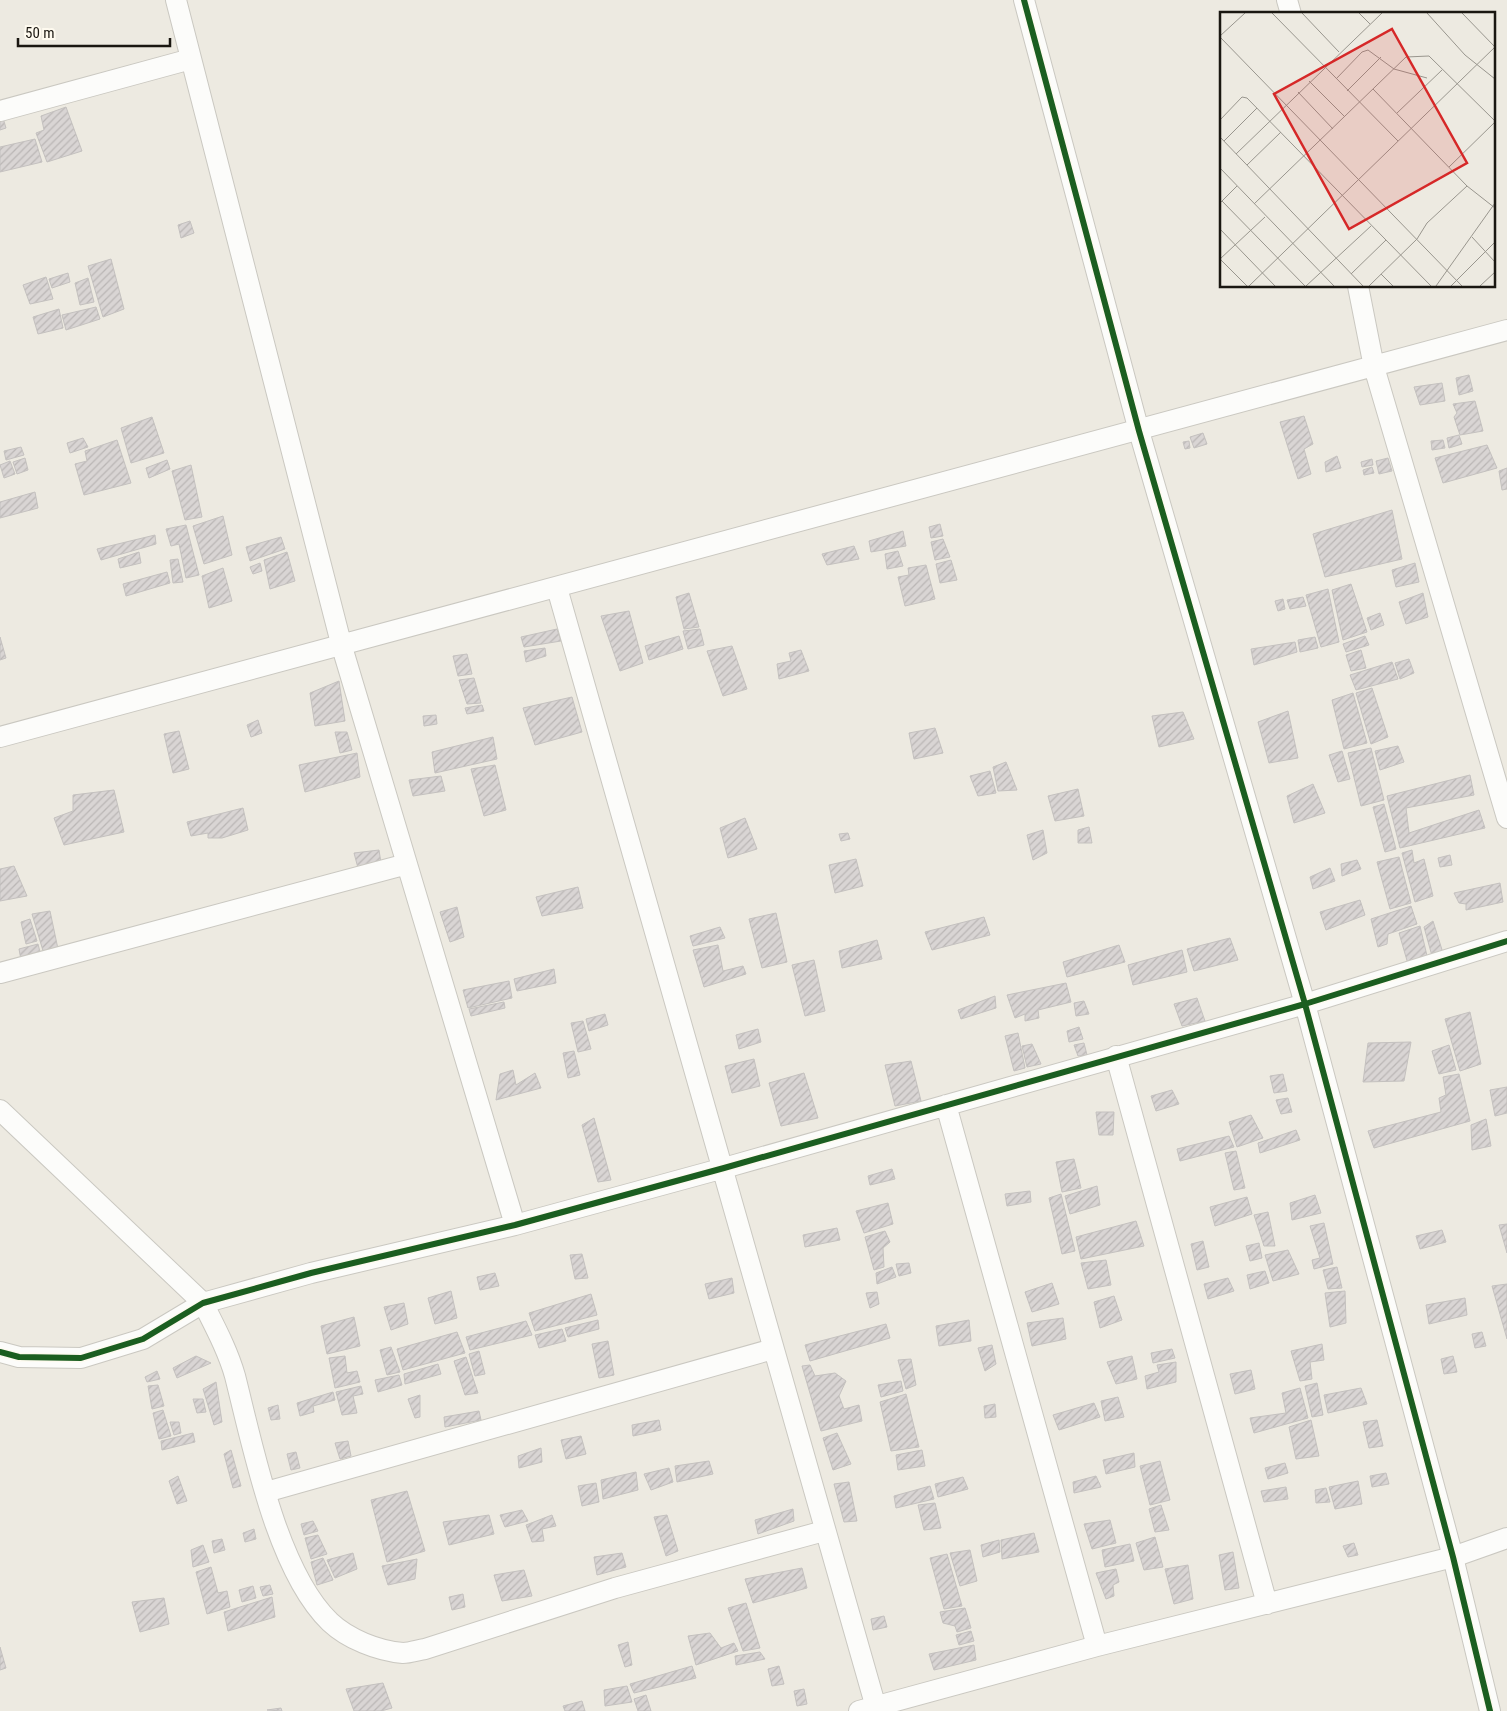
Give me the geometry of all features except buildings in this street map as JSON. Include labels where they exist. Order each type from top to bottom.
[{"type":"street","points":[[176,0],[342,646],[515,1225]]},
{"type":"street","points":[[1024,0],[1139,431],[1305,1004],[1453,1557],[1490,1711]]},
{"type":"street","points":[[0,111],[191,59]]},
{"type":"street","points":[[1358,288],[1374,367],[1507,818]]},
{"type":"street","points":[[0,737],[558,588],[1507,330]]},
{"type":"street","points":[[558,588],[724,1168],[824,1531],[870,1709],[1097,1646],[1453,1557],[1507,1538]]},
{"type":"street","points":[[0,973],[407,864]]},
{"type":"street","points":[[0,1352],[20,1356],[80,1358],[143,1339],[203,1304],[311,1273],[515,1225],[724,1168],[1305,1004],[1507,941]]},
{"type":"street","points":[[1116,1056],[1267,1604]]},
{"type":"street","points":[[946,1105],[1097,1646]]},
{"type":"street","points":[[0,1110],[203,1304],[218,1332],[235,1375],[244,1418],[266,1492],[298,1580],[330,1622],[350,1637],[375,1646],[404,1653],[425,1649],[624,1586],[824,1531]]},
{"type":"street","points":[[266,1492],[774,1349]]},
{"type":"cycle path","points":[[1024,0],[1139,431],[1305,1004],[1453,1557],[1490,1711]]},
{"type":"cycle path","points":[[0,1352],[19,1357],[81,1358],[143,1339],[203,1303],[311,1273],[515,1225],[724,1168],[1305,1004],[1507,941]]}]
